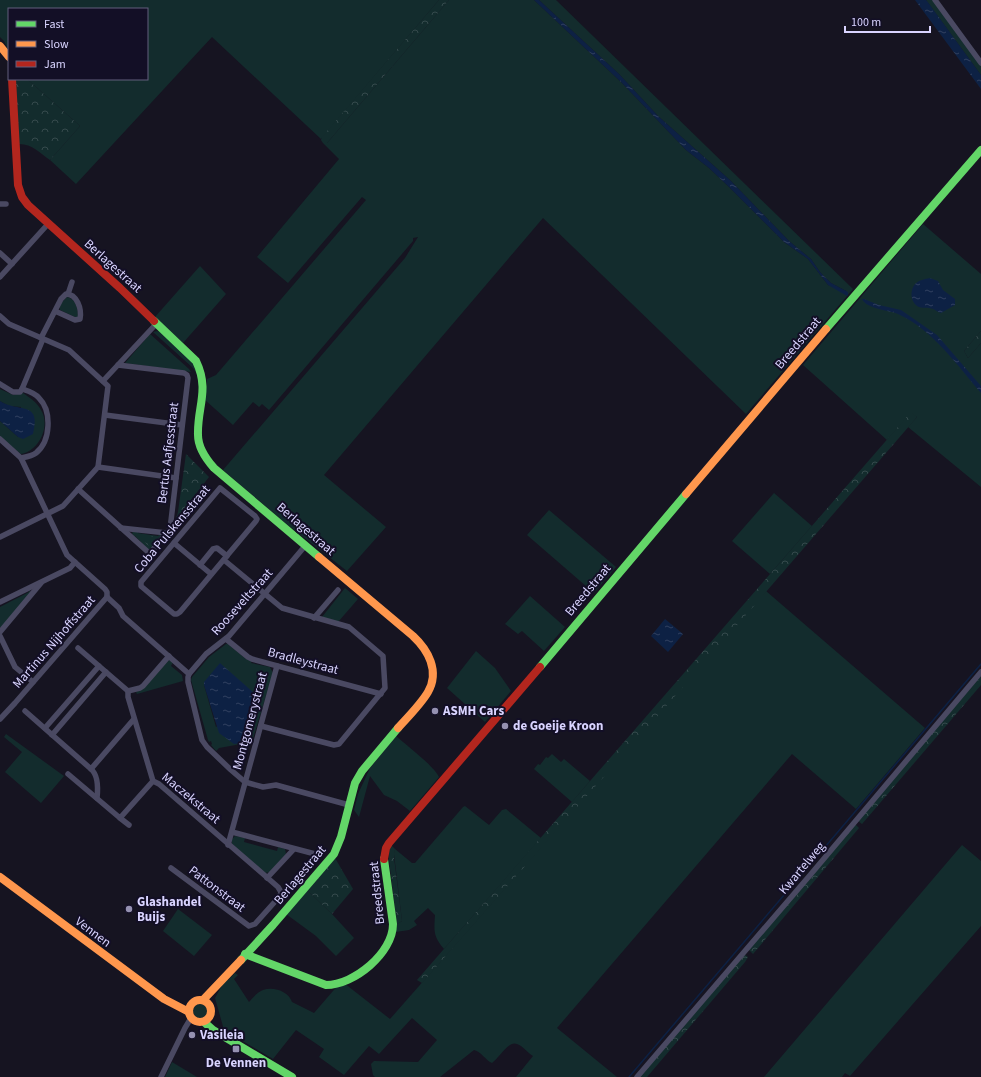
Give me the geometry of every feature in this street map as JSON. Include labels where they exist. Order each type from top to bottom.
[{"type":"street","points":[[935,0],[981,63]]},
{"type":"street","points":[[0,46],[8,57]]},
{"type":"street","name":"Berlagestraat","points":[[12,80],[18,185],[20,192],[25,201],[48,224],[157,323],[191,356],[201,370],[203,384],[198,435],[199,443],[204,456],[214,468],[418,640],[429,654],[432,666],[428,692],[362,771],[354,783],[341,837],[334,854],[273,926],[245,954],[218,985],[212,989],[206,1002]]},
{"type":"street","name":"Breedstraat","points":[[245,954],[326,985],[338,984],[347,981],[371,964],[390,939],[393,930],[384,858],[386,848],[389,843],[840,312],[981,150]]},
{"type":"street","points":[[0,204],[6,204]]},
{"type":"street","points":[[0,277],[48,224]]},
{"type":"street","points":[[0,253],[12,264]]},
{"type":"street","points":[[0,384],[13,392],[20,392],[55,311],[61,299],[68,294],[72,282]]},
{"type":"street","points":[[55,311],[75,320],[80,319],[81,313],[79,305],[75,299],[68,294]]},
{"type":"street","points":[[0,316],[9,324],[69,350],[108,386],[98,467],[63,506],[48,515],[0,537]]},
{"type":"street","points":[[103,381],[157,323]]},
{"type":"street","name":"Bertus Aafjesstraat","points":[[118,365],[184,373],[188,378],[170,529],[167,533]]},
{"type":"street","points":[[21,458],[35,454],[41,448],[46,439],[48,428],[48,418],[44,406],[39,398],[29,391],[22,389]]},
{"type":"street","points":[[105,415],[182,425]]},
{"type":"street","points":[[0,440],[21,458],[67,555],[105,589],[107,592],[107,597],[119,608],[123,616],[190,674],[188,677],[188,682],[202,740],[207,747],[245,782],[263,787],[276,785],[349,805]]},
{"type":"street","points":[[98,467],[176,478]]},
{"type":"street","name":"Coba Pulskensstraat","points":[[211,574],[177,614],[172,612],[142,587],[141,584],[141,581],[220,488],[234,498],[257,519],[225,558]]},
{"type":"street","points":[[78,489],[120,528],[167,533]]},
{"type":"street","name":"Coba Pulskensstraat","points":[[120,528],[146,551],[150,552],[167,533]]},
{"type":"street","points":[[174,543],[211,574],[225,558]]},
{"type":"street","name":"Rooseveltstraat","points":[[190,674],[206,654],[226,638],[305,546]]},
{"type":"street","points":[[200,565],[213,549],[217,548],[225,558],[282,608],[349,627],[383,656],[386,688],[339,744],[334,745],[261,726]]},
{"type":"street","points":[[0,602],[70,568],[75,562]]},
{"type":"street","points":[[0,632],[42,581]]},
{"type":"street","points":[[314,618],[338,590]]},
{"type":"street","name":"Martinus Nijhoffstraat","points":[[0,719],[107,597]]},
{"type":"street","points":[[0,636],[15,667],[33,682]]},
{"type":"street","name":"Bradleystraat","points":[[226,638],[248,657],[381,694]]},
{"type":"street","points":[[78,648],[128,691],[143,686],[169,656]]},
{"type":"street","points":[[45,728],[99,666]]},
{"type":"street","name":"Montgomerystraat","points":[[228,845],[277,666]]},
{"type":"street","points":[[52,735],[106,672]]},
{"type":"street","name":"Kwartelweg","points":[[638,1077],[981,672]]},
{"type":"street","name":"Maczekstraat","points":[[128,691],[128,697],[152,781],[158,784],[280,890],[280,896],[255,924],[249,926]]},
{"type":"street","points":[[25,711],[94,771],[98,787],[97,798]]},
{"type":"street","points":[[91,768],[134,719]]},
{"type":"street","points":[[68,774],[129,825]]},
{"type":"street","points":[[120,818],[152,781]]},
{"type":"street","points":[[232,832],[319,856]]},
{"type":"street","points":[[267,878],[294,849]]},
{"type":"street","name":"Pattonstraat","points":[[171,868],[249,926]]},
{"type":"street","name":"Vennen","points":[[0,877],[164,999],[190,1015]]},
{"type":"street","points":[[172,1004],[192,1003],[197,1000],[206,1002],[211,1010],[207,1019]]},
{"type":"street","points":[[161,1077],[185,1028],[190,1015],[192,1003]]},
{"type":"street","points":[[190,1015],[195,1021],[207,1019]]},
{"type":"street","points":[[207,1019],[213,1030],[292,1077]]},
{"type":"green space","points":[[0,0],[439,0],[321,139],[212,37],[76,184],[50,160],[80,126],[28,80],[148,80],[148,8],[8,8],[8,49],[0,37]]},
{"type":"green space","points":[[439,0],[449,0],[327,143],[323,143],[321,140],[322,137]]},
{"type":"green space","points":[[449,0],[534,0],[622,83],[686,150],[709,168],[784,242],[808,259],[828,285],[848,292],[831,283],[820,272],[811,259],[789,241],[731,181],[658,116],[619,74],[539,0],[556,0],[853,289],[746,414],[543,218],[324,475],[386,527],[347,571],[284,522],[223,470],[405,258],[418,237],[413,238],[413,241],[269,410],[262,404],[259,407],[253,402],[233,425],[205,400],[207,379],[216,375],[366,200],[362,197],[288,283],[257,257],[339,159],[323,143],[327,143]]},
{"type":"green space","points":[[926,0],[933,0],[981,65],[981,75]]},
{"type":"green space","points":[[14,80],[28,80],[80,126],[50,160],[27,145],[18,144]]},
{"type":"green space","points":[[923,224],[981,274],[981,331],[964,351],[968,358],[981,343],[981,487],[908,427],[917,417],[911,413],[887,440],[803,365]]},
{"type":"green space","points":[[200,266],[226,294],[183,343],[155,317]]},
{"type":"green space","points":[[67,297],[73,300],[76,304],[78,317],[60,310],[61,304]]},
{"type":"green space","points":[[157,331],[187,356],[195,365],[199,379],[192,367],[153,332]]},
{"type":"green space","points":[[981,331],[981,343],[968,358],[964,351]]},
{"type":"green space","points":[[150,334],[189,369],[191,372],[125,363]]},
{"type":"green space","points":[[0,389],[13,395],[23,393],[35,402],[44,416],[45,423],[42,437],[33,448],[27,452],[21,454],[0,437],[0,421],[18,437],[21,407],[9,406],[0,401]]},
{"type":"green space","points":[[911,412],[917,417],[721,644],[422,983],[417,980]]},
{"type":"green space","points":[[186,454],[209,477],[176,519],[178,512]]},
{"type":"green space","points":[[774,493],[812,526],[770,574],[732,541]]},
{"type":"green space","points":[[549,510],[616,567],[594,593],[527,535]]},
{"type":"green space","points":[[134,531],[158,536],[160,534],[161,536],[150,549],[148,549],[135,536],[134,537],[132,533]]},
{"type":"green space","points":[[141,535],[157,537],[157,539],[150,547],[139,537]]},
{"type":"green space","points":[[345,588],[358,599],[338,622],[322,617]]},
{"type":"green space","points":[[29,591],[31,592],[2,627],[0,627],[0,607]]},
{"type":"green space","points":[[766,591],[925,728],[856,809],[792,754],[557,1028],[617,1077],[516,1077],[533,1056],[521,1046],[514,1043],[507,1047],[492,1063],[479,1052],[474,1050],[440,1077],[375,1077],[373,1075],[371,1064],[374,1061],[418,1062],[437,1040],[412,1018],[379,1054],[369,1046],[344,1075],[319,1057],[324,1049],[296,1030],[273,1059],[224,1030],[215,998],[225,980],[228,980],[235,973],[238,975],[234,979],[249,1002],[261,991],[276,989],[288,995],[292,1002],[314,1013],[339,984],[344,983],[390,1019]]},
{"type":"green space","points":[[530,596],[565,627],[544,651],[522,631],[518,634],[505,624]]},
{"type":"green space","points":[[228,644],[246,659],[252,661],[251,663],[270,667],[273,673],[252,742],[219,748],[216,751],[211,745],[211,741],[209,742],[191,680],[209,657]],"holes":[[[204,685],[254,693],[216,727]]]},
{"type":"green space","points":[[476,651],[495,668],[511,691],[485,722],[447,688]]},
{"type":"green space","points":[[169,660],[173,662],[171,666],[182,675],[183,681],[137,694],[136,692],[144,688]]},
{"type":"green space","points":[[981,676],[981,685],[862,824],[857,820]]},
{"type":"green space","points":[[6,734],[64,776],[41,803],[5,772],[22,752],[4,737]]},
{"type":"green space","points":[[396,736],[426,762],[439,777],[410,811],[397,801],[384,795],[370,776],[359,817],[354,810],[358,794],[370,768]]},
{"type":"green space","points":[[552,754],[561,762],[564,759],[590,781],[572,802],[534,769],[538,764],[540,765],[546,757],[548,758]]},
{"type":"green space","points":[[465,806],[489,825],[502,810],[506,809],[541,838],[444,949],[436,937],[434,925],[435,915],[428,908],[414,921],[417,925],[409,930],[396,932],[397,924],[402,921],[394,854],[395,849],[412,863],[415,863]]},
{"type":"green space","points":[[855,824],[859,828],[753,954],[748,949]]},
{"type":"green space","points":[[235,836],[245,838],[244,842],[277,851],[278,847],[285,849],[286,854],[270,872],[265,873],[232,844],[232,839]]},
{"type":"green space","points":[[391,845],[395,849],[394,858],[402,921],[397,924],[389,860]]},
{"type":"green space","points":[[962,845],[981,861],[981,926],[850,1076],[845,1073],[842,1077],[764,1077]]},
{"type":"green space","points":[[259,850],[270,859],[266,863],[255,854]]},
{"type":"green space","points":[[335,858],[353,889],[332,914],[307,890]]},
{"type":"green space","points":[[307,890],[354,938],[336,956],[316,936],[286,914]]},
{"type":"green space","points":[[178,909],[212,935],[194,956],[163,931]]},
{"type":"green space","points":[[744,954],[748,957],[745,962],[647,1077],[638,1077]]},
{"type":"green space","points":[[197,1004],[203,1004],[207,1008],[207,1014],[203,1018],[197,1018],[193,1014],[193,1008]]},
{"type":"green space","points":[[172,1062],[197,1077],[165,1077]]},
{"type":"water","points":[[534,0],[539,0],[619,74],[658,116],[731,181],[789,241],[811,259],[820,272],[831,283],[848,292],[848,295],[847,296],[828,285],[808,259],[784,242],[709,168],[686,150],[622,83]]},
{"type":"water","points":[[915,0],[927,1],[981,75],[981,89]]},
{"type":"water","points":[[930,278],[938,281],[943,290],[955,299],[955,305],[941,313],[931,308],[919,307],[915,304],[912,298],[913,286],[922,280]]},
{"type":"water","points":[[862,299],[901,310],[937,335],[981,386],[981,393],[944,349],[922,329],[898,314],[868,305]]},
{"type":"water","points":[[0,401],[27,409],[31,412],[34,416],[35,423],[33,434],[23,439],[18,437],[0,421]]},
{"type":"water","points":[[665,619],[683,634],[668,652],[651,636]]},
{"type":"water","points":[[220,663],[254,693],[241,743],[234,744],[219,733],[204,685],[204,682]]},
{"type":"waterway","points":[[629,1077],[981,664]]},
{"type":"traffic: fast","points":[[826,329],[981,150]]},
{"type":"traffic: fast","points":[[154,321],[196,361],[200,371],[203,390],[198,425],[198,439],[203,453],[208,461],[214,468],[319,557]]},
{"type":"traffic: fast","points":[[540,667],[686,494]]},
{"type":"traffic: fast","points":[[241,960],[334,854],[341,837],[355,783],[362,771],[398,728]]},
{"type":"traffic: fast","points":[[245,954],[326,985],[337,984],[360,973],[379,956],[391,935],[393,924],[384,859]]},
{"type":"traffic: fast","points":[[204,1022],[213,1030],[292,1077]]},
{"type":"traffic: slow","points":[[0,46],[8,56]]},
{"type":"traffic: slow","points":[[686,494],[826,329]]},
{"type":"traffic: slow","points":[[319,557],[413,636],[428,654],[431,661],[433,676],[428,692],[414,711],[398,728]]},
{"type":"traffic: slow","points":[[0,877],[164,999],[189,1012]]},
{"type":"traffic: slow","points":[[203,1000],[241,960]]},
{"type":"traffic: slow","points":[[200,1000],[208,1003],[211,1011],[208,1019],[200,1022],[192,1019],[189,1011],[192,1003],[200,1000]]},
{"type":"traffic: jam","points":[[12,80],[18,185],[22,197],[28,205],[120,288],[154,321]]},
{"type":"traffic: jam","points":[[384,859],[386,848],[389,843],[540,667]]},
{"type":"place","name":"ASMH Cars","points":[[435,711]]},
{"type":"place","name":"de Goeije Kroon","points":[[505,726]]},
{"type":"place","name":"Glashandel Buijs","points":[[129,909]]},
{"type":"place","name":"Vasileia","points":[[192,1035]]},
{"type":"place","name":"De Vennen","points":[[236,1049]]}]
